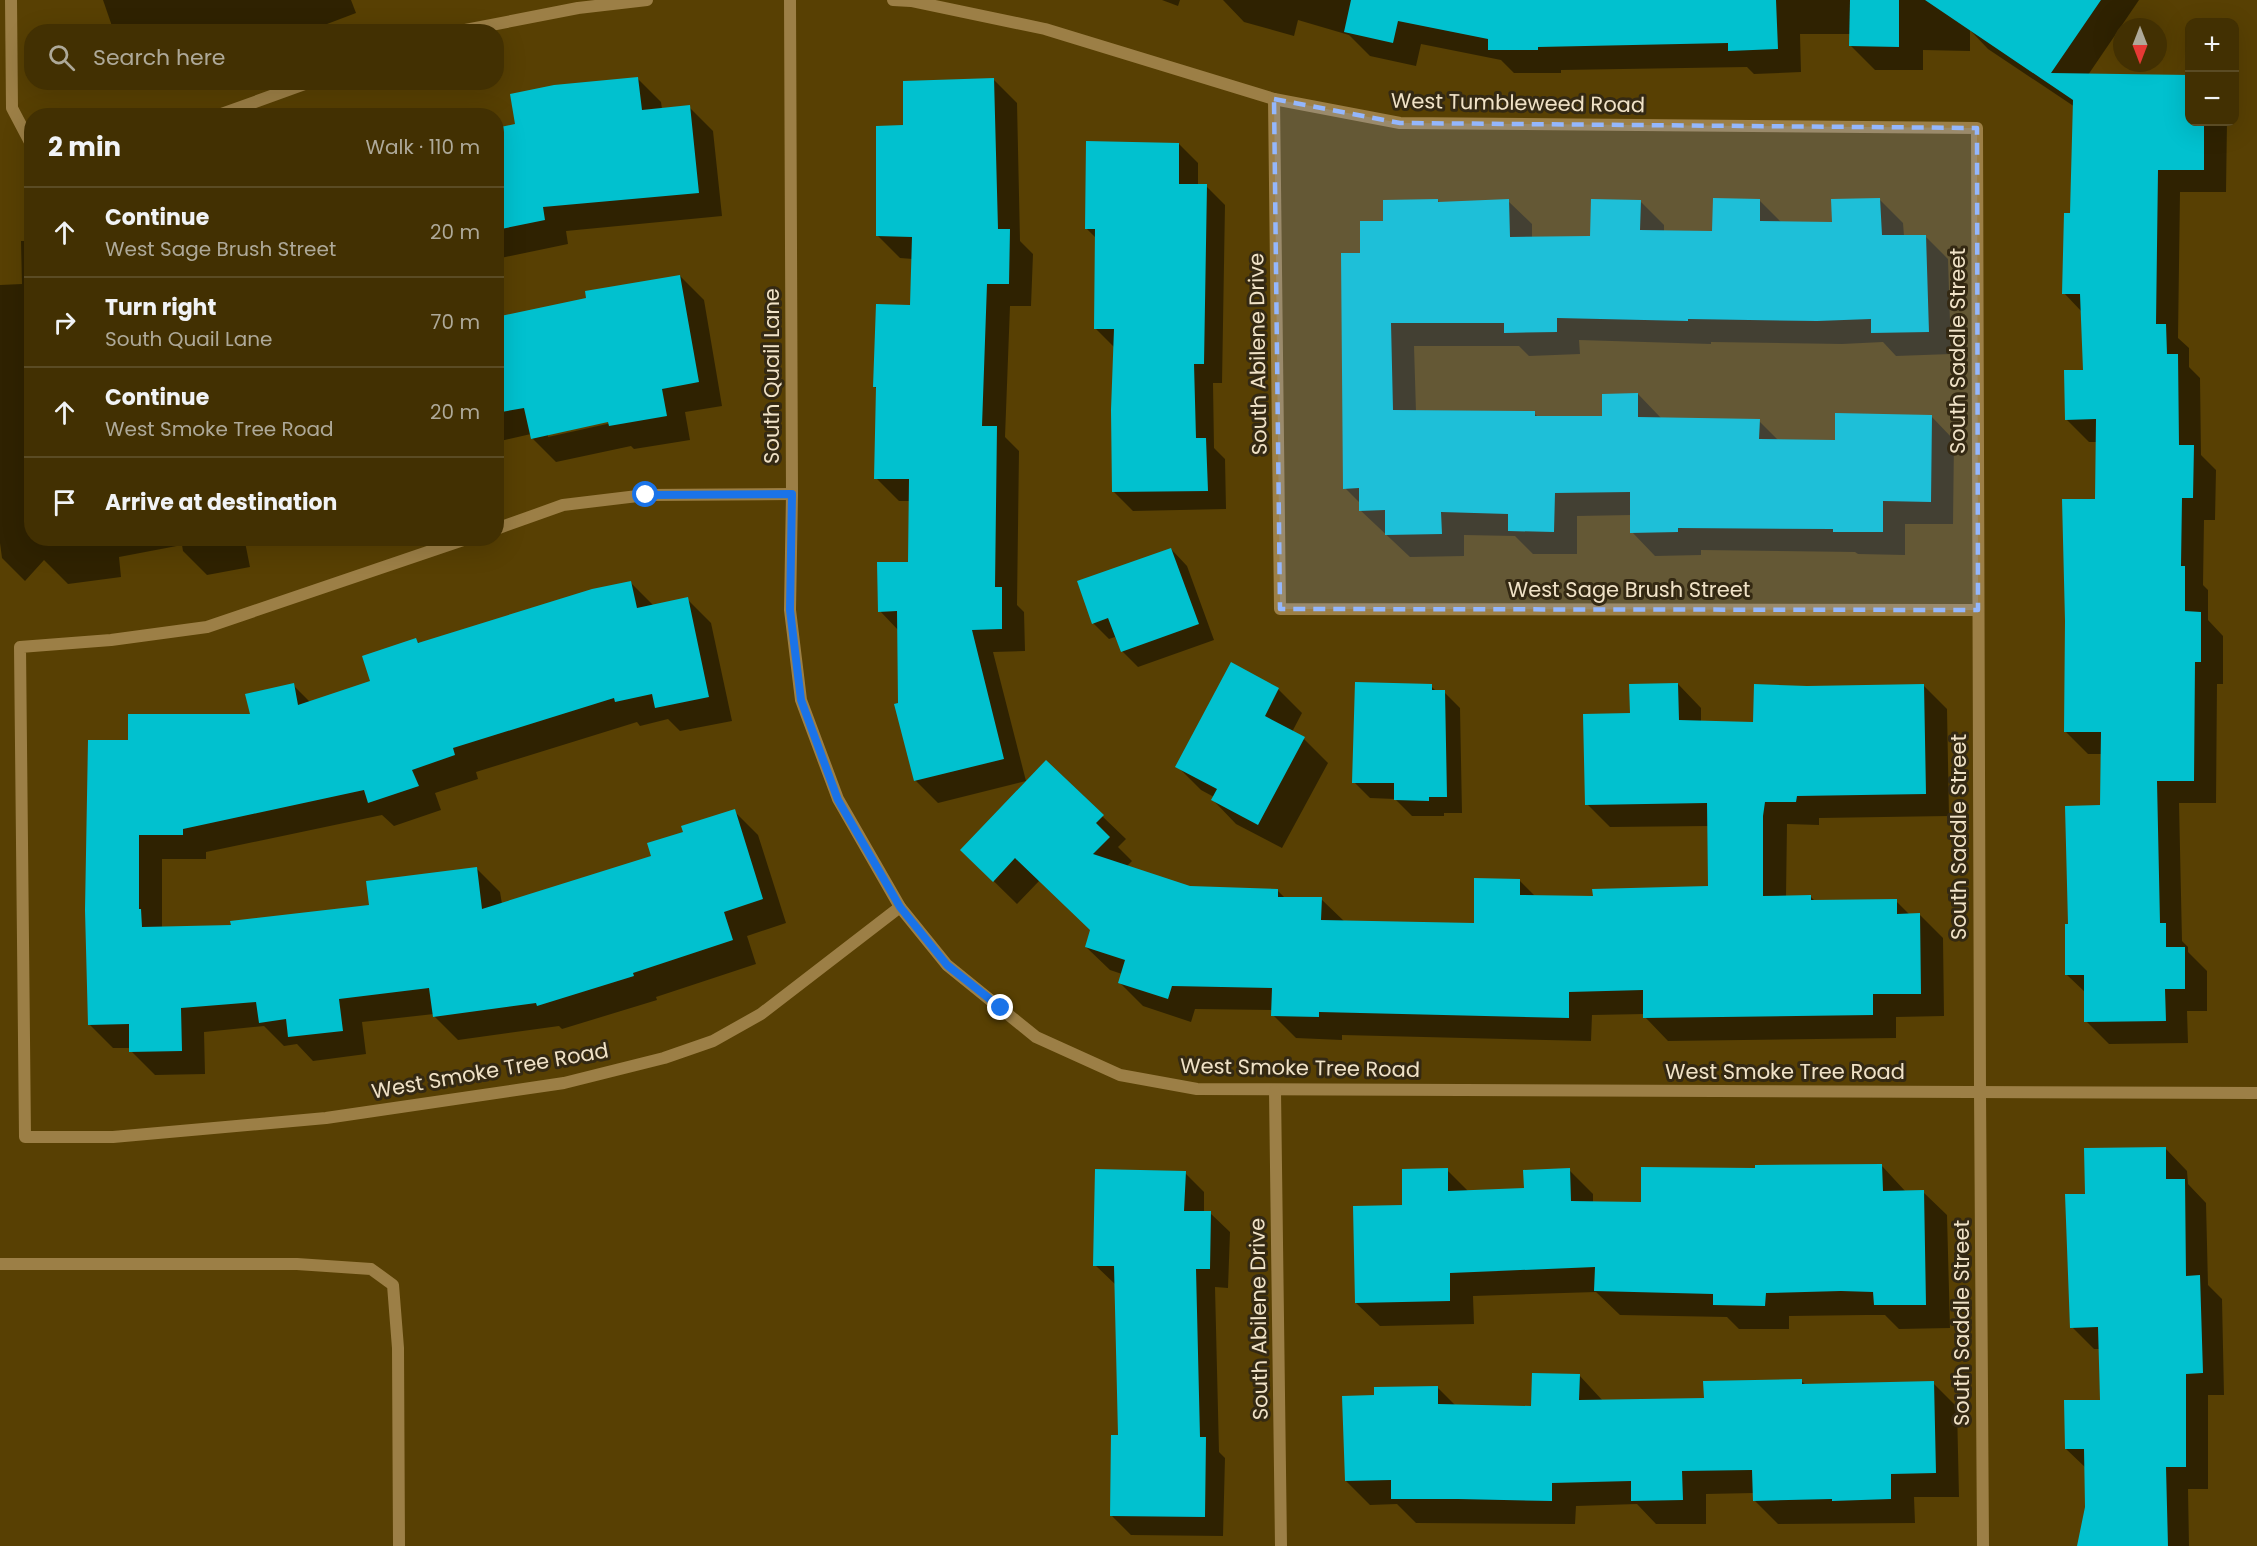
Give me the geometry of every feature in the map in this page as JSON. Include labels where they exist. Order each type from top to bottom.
[{"type":"street","points":[[11,0],[12,108],[24,131]]},
{"type":"street","points":[[496,24],[578,8],[647,0]]},
{"type":"street","name":"South Quail Lane","points":[[790,0],[792,494],[790,610],[801,700],[838,800],[900,907]]},
{"type":"street","name":"West Tumbleweed Road","points":[[893,0],[910,1],[1045,29],[1274,99],[1400,123],[1977,128]]},
{"type":"street","points":[[238,108],[288,90]]},
{"type":"street","name":"South Abilene Drive","points":[[1274,99],[1280,609]]},
{"type":"street","name":"South Saddle Street","points":[[1977,128],[1983,1546]]},
{"type":"street","points":[[504,526],[563,505],[634,496],[792,494]]},
{"type":"street","name":"West Smoke Tree Road","points":[[445,546],[207,627],[111,640],[20,647],[25,1137],[113,1137],[326,1118],[564,1083],[664,1058],[713,1041],[761,1014],[900,907],[947,965],[1036,1037],[1120,1075],[1197,1089],[2257,1093]]},
{"type":"street","name":"West Sage Brush Street","points":[[1280,609],[1978,610]]},
{"type":"street","name":"South Abilene Drive","points":[[1275,1091],[1281,1546]]},
{"type":"street","points":[[0,1264],[297,1264],[371,1269],[393,1285],[398,1348],[399,1546]]},
{"type":"highlighted area","points":[[1274,99],[1400,123],[1977,128],[1978,610],[1280,609]]},
{"type":"building","points":[[1351,0],[1776,0],[1778,49],[1728,51],[1728,43],[1488,50],[1488,39],[1398,21],[1393,43],[1344,32]]},
{"type":"building","points":[[1850,0],[1899,0],[1899,47],[1849,46]]},
{"type":"building","points":[[1925,0],[2101,0],[2051,73],[2185,75],[2185,126],[2204,126],[2204,170],[2158,170],[2156,324],[2166,324],[2167,354],[2178,354],[2179,445],[2194,445],[2193,498],[2182,498],[2181,566],[2185,566],[2185,611],[2201,612],[2201,662],[2195,662],[2194,781],[2157,781],[2160,923],[2166,923],[2166,947],[2185,947],[2185,989],[2165,989],[2166,1021],[2084,1022],[2084,975],[2065,975],[2065,924],[2068,924],[2065,806],[2100,805],[2101,732],[2064,732],[2065,621],[2062,499],[2095,499],[2096,419],[2065,420],[2064,370],[2083,370],[2080,294],[2062,294],[2064,213],[2070,213],[2073,100]]},
{"type":"building","points":[[638,77],[642,110],[690,105],[699,193],[543,207],[545,220],[504,228],[504,126],[515,124],[510,94],[554,85]]},
{"type":"building","points":[[994,78],[998,229],[1010,229],[1009,284],[987,284],[982,426],[997,426],[995,587],[1002,587],[1002,629],[972,630],[1004,759],[914,781],[894,704],[898,703],[897,611],[878,612],[877,562],[908,562],[909,479],[874,479],[876,387],[873,387],[876,304],[910,305],[912,237],[876,236],[876,126],[903,125],[903,81]]},
{"type":"building","points":[[1086,141],[1179,143],[1179,184],[1207,184],[1204,364],[1194,364],[1196,438],[1206,438],[1208,491],[1112,492],[1111,410],[1114,329],[1094,329],[1095,229],[1085,229]]},
{"type":"building","points":[[1713,198],[1760,199],[1760,221],[1832,222],[1831,199],[1880,198],[1882,235],[1926,235],[1929,332],[1871,333],[1871,319],[1817,321],[1688,319],[1688,321],[1557,318],[1557,332],[1504,333],[1504,323],[1391,323],[1393,410],[1535,411],[1535,416],[1602,416],[1602,394],[1638,393],[1638,417],[1760,419],[1759,439],[1835,440],[1835,413],[1932,415],[1931,502],[1883,501],[1883,532],[1833,532],[1833,529],[1678,528],[1678,532],[1630,533],[1630,492],[1555,493],[1554,532],[1508,531],[1508,514],[1441,512],[1442,534],[1385,535],[1385,510],[1359,511],[1359,488],[1343,489],[1341,253],[1360,253],[1360,221],[1383,221],[1383,200],[1438,199],[1438,202],[1509,199],[1510,237],[1590,236],[1591,199],[1641,200],[1640,230],[1712,231]]},
{"type":"building","points":[[680,275],[699,382],[662,389],[667,416],[609,426],[608,422],[531,439],[524,408],[504,412],[504,315],[586,298],[585,291]]},
{"type":"building","points":[[1171,548],[1199,624],[1121,652],[1108,618],[1092,624],[1077,581]]},
{"type":"building","points":[[631,581],[637,608],[688,597],[709,697],[655,708],[652,694],[615,702],[614,698],[453,748],[455,755],[412,770],[419,786],[368,803],[364,790],[183,829],[183,835],[139,835],[139,909],[141,909],[142,927],[231,925],[230,921],[369,905],[366,881],[477,867],[482,909],[651,856],[647,843],[683,832],[681,826],[735,809],[763,899],[724,912],[733,940],[633,973],[634,976],[537,1006],[536,1003],[433,1017],[429,988],[339,999],[343,1031],[288,1037],[286,1019],[259,1023],[256,1002],[181,1008],[182,1051],[129,1052],[129,1024],[88,1025],[85,910],[88,740],[128,740],[128,714],[250,714],[245,694],[294,683],[298,705],[370,681],[362,656],[416,638],[418,643],[592,589]]},
{"type":"building","points":[[1231,662],[1279,688],[1265,716],[1305,737],[1258,825],[1211,800],[1217,789],[1175,767]]},
{"type":"building","points":[[1355,682],[1432,684],[1432,690],[1445,690],[1447,797],[1429,797],[1429,801],[1394,800],[1394,783],[1352,783]]},
{"type":"building","points":[[1678,683],[1679,720],[1753,722],[1754,684],[1807,686],[1924,684],[1926,794],[1797,796],[1796,802],[1765,802],[1763,816],[1763,896],[1811,895],[1811,900],[1897,899],[1897,914],[1920,913],[1921,994],[1873,994],[1873,1015],[1643,1018],[1643,990],[1569,992],[1569,1018],[1319,1012],[1319,1017],[1271,1016],[1272,988],[1172,986],[1168,999],[1118,983],[1125,960],[1085,947],[1090,930],[1015,858],[993,882],[960,850],[1046,760],[1104,815],[1096,823],[1110,837],[1093,854],[1190,886],[1278,889],[1278,897],[1322,897],[1321,920],[1474,923],[1474,878],[1520,879],[1520,895],[1593,896],[1592,889],[1708,886],[1707,803],[1585,805],[1583,714],[1630,713],[1629,684]]},
{"type":"building","points":[[2166,1147],[2166,1179],[2185,1179],[2186,1276],[2200,1275],[2203,1373],[2186,1374],[2186,1467],[2166,1467],[2168,1546],[2077,1546],[2085,1507],[2084,1449],[2065,1449],[2064,1400],[2100,1400],[2098,1327],[2070,1328],[2065,1194],[2085,1194],[2084,1148]]},
{"type":"building","points":[[1882,1164],[1883,1191],[1924,1190],[1926,1305],[1874,1305],[1873,1292],[1841,1291],[1766,1293],[1765,1306],[1713,1305],[1713,1294],[1594,1291],[1595,1267],[1450,1273],[1450,1301],[1355,1303],[1353,1206],[1402,1205],[1402,1169],[1448,1168],[1448,1191],[1524,1188],[1523,1170],[1570,1168],[1571,1201],[1641,1202],[1641,1167],[1755,1168],[1755,1165]]},
{"type":"building","points":[[1095,1169],[1186,1171],[1184,1211],[1211,1211],[1210,1269],[1196,1269],[1200,1437],[1206,1437],[1205,1517],[1110,1516],[1111,1435],[1118,1435],[1114,1266],[1093,1266]]},
{"type":"building","points":[[1532,1373],[1580,1374],[1579,1400],[1704,1398],[1703,1381],[1802,1379],[1802,1384],[1934,1381],[1936,1473],[1891,1474],[1891,1499],[1832,1501],[1832,1499],[1753,1501],[1752,1470],[1682,1471],[1683,1500],[1631,1501],[1631,1481],[1552,1483],[1552,1501],[1391,1499],[1391,1480],[1345,1481],[1342,1396],[1374,1395],[1374,1387],[1438,1386],[1438,1404],[1531,1406]]},
{"type":"route","points":[[646,495],[792,494],[790,610],[801,700],[838,800],[900,907],[947,965],[1001,1008]]}]
